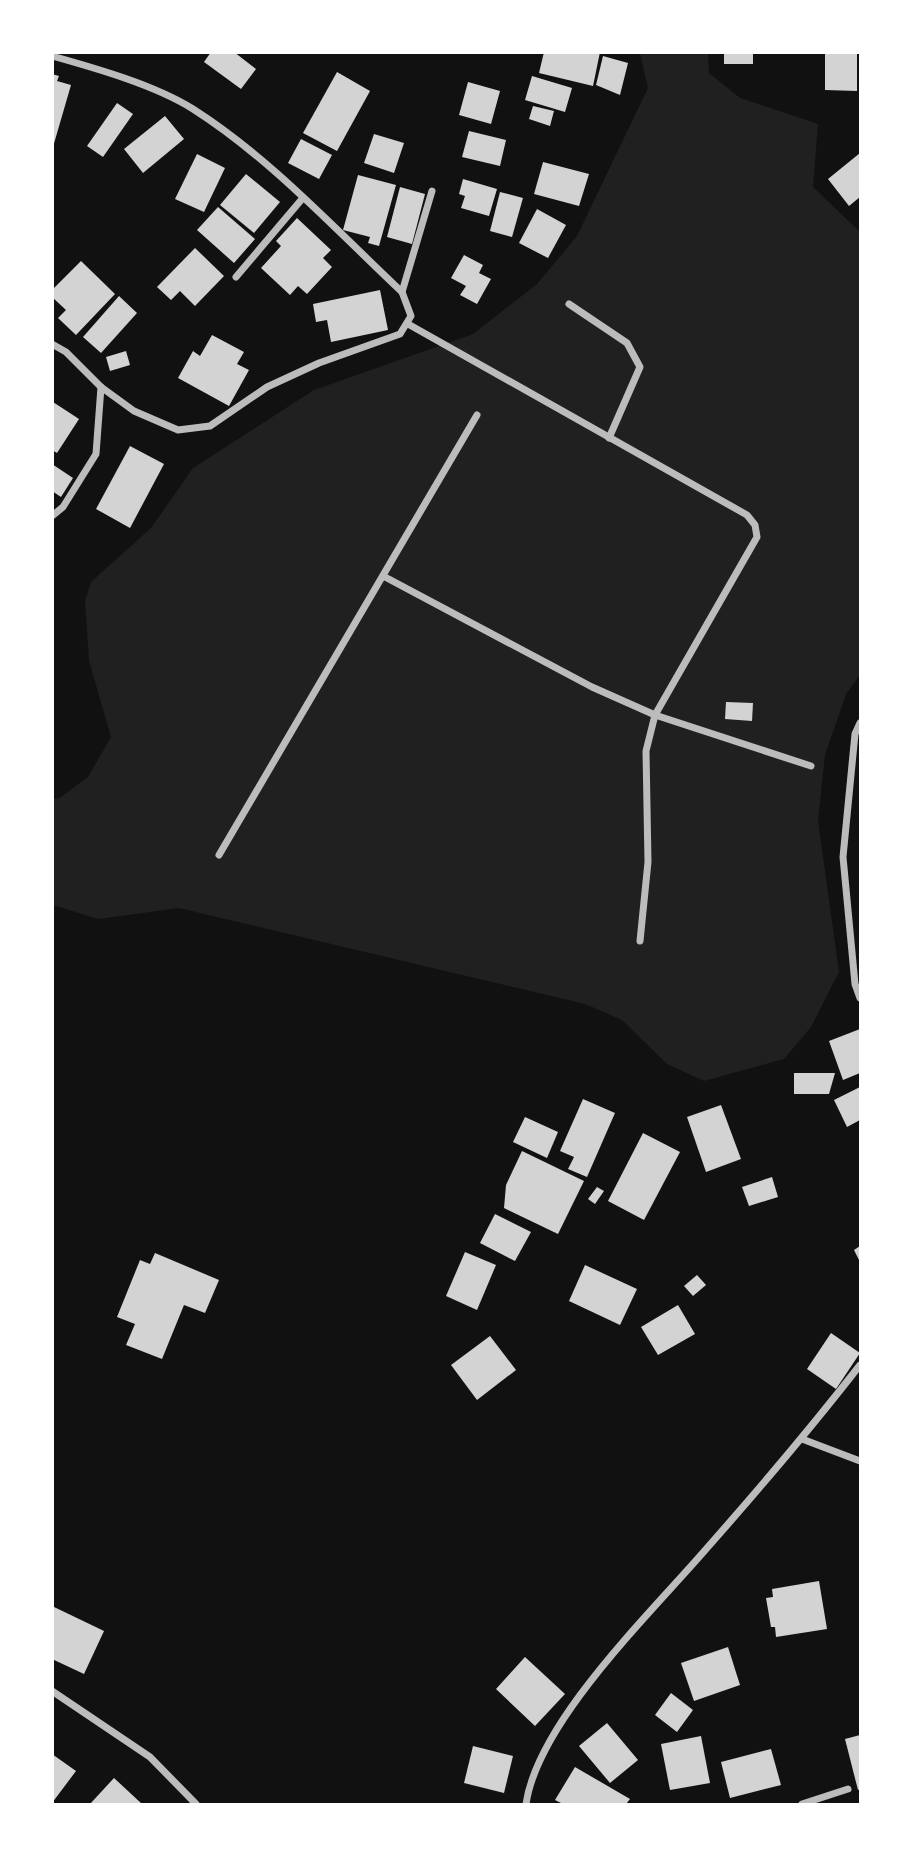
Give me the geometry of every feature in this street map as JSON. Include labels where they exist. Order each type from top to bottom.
[{"type":"street","points":[[52,55],[97,68],[191,107],[248,149],[402,292],[411,316],[400,334],[320,363],[267,387],[210,426],[178,430],[134,411],[101,387],[66,352],[52,344]]},
{"type":"street","points":[[402,292],[432,191]]},
{"type":"street","points":[[236,277],[302,199]]},
{"type":"street","points":[[569,304],[627,343],[640,368],[609,438]]},
{"type":"street","points":[[408,324],[747,515],[755,525],[757,537],[655,715],[646,751],[648,862],[640,941]]},
{"type":"street","points":[[52,516],[63,506],[96,454],[101,387]]},
{"type":"street","points":[[219,856],[385,577],[477,415]]},
{"type":"street","points":[[385,577],[592,688],[655,715],[811,765]]},
{"type":"street","points":[[860,723],[855,734],[843,857],[855,984],[860,998]]},
{"type":"street","points":[[526,1804],[544,1747],[587,1687],[802,1439],[860,1365]]},
{"type":"street","points":[[802,1439],[860,1461]]},
{"type":"street","points":[[52,1691],[150,1757],[196,1804]]},
{"type":"street","points":[[802,1804],[848,1790]]},
{"type":"shaded area","points":[[640,53],[708,53],[709,73],[740,98],[818,124],[813,187],[860,232],[860,675],[846,694],[825,755],[818,821],[839,972],[811,1027],[784,1059],[704,1081],[667,1064],[622,1020],[585,1004],[179,908],[98,919],[53,905],[52,798],[58,799],[88,777],[111,737],[89,661],[85,601],[91,582],[151,528],[193,468],[314,390],[473,334],[537,284],[577,236],[648,88]]},
{"type":"building","points":[[211,52],[234,52],[256,69],[241,89],[204,62]]},
{"type":"building","points":[[544,52],[600,52],[593,86],[539,73]]},
{"type":"building","points":[[724,52],[753,52],[753,64],[724,64]]},
{"type":"building","points":[[825,52],[857,52],[857,91],[825,90]]},
{"type":"building","points":[[603,56],[628,63],[620,95],[596,85]]},
{"type":"building","points":[[337,72],[370,91],[337,151],[303,133]]},
{"type":"building","points":[[52,74],[59,76],[57,81],[71,85],[53,147]]},
{"type":"building","points":[[532,76],[572,88],[565,112],[525,100]]},
{"type":"building","points":[[468,82],[500,91],[491,124],[459,115]]},
{"type":"building","points":[[117,103],[133,114],[103,157],[87,146]]},
{"type":"building","points":[[533,106],[554,111],[550,126],[529,119]]},
{"type":"building","points":[[165,116],[184,139],[143,173],[124,149]]},
{"type":"building","points":[[469,131],[506,140],[500,166],[462,157]]},
{"type":"building","points":[[374,134],[404,143],[394,173],[364,163]]},
{"type":"building","points":[[301,139],[332,155],[319,179],[288,163]]},
{"type":"building","points":[[860,153],[860,197],[849,206],[828,179]]},
{"type":"building","points":[[197,154],[225,168],[204,212],[175,199]]},
{"type":"building","points":[[543,162],[589,174],[579,206],[534,194]]},
{"type":"building","points":[[246,174],[280,202],[254,233],[220,205]]},
{"type":"building","points":[[358,175],[396,185],[379,246],[368,243],[370,237],[343,230]]},
{"type":"building","points":[[463,179],[497,189],[489,216],[461,208],[465,196],[459,194]]},
{"type":"building","points":[[400,187],[425,194],[412,244],[387,237]]},
{"type":"building","points":[[500,192],[523,198],[512,237],[490,231]]},
{"type":"building","points":[[218,207],[255,239],[234,263],[197,230]]},
{"type":"building","points":[[537,209],[566,225],[548,258],[519,243]]},
{"type":"building","points":[[297,218],[331,250],[323,258],[332,267],[307,294],[298,286],[290,295],[261,268],[281,246],[276,241]]},
{"type":"building","points":[[195,248],[224,276],[195,306],[180,291],[171,300],[157,287]]},
{"type":"building","points":[[464,255],[483,265],[479,273],[491,279],[477,304],[460,295],[466,286],[451,278]]},
{"type":"building","points":[[81,261],[115,294],[76,335],[58,318],[66,310],[52,297],[52,290]]},
{"type":"building","points":[[380,290],[388,330],[331,342],[327,320],[316,322],[313,304]]},
{"type":"building","points":[[119,296],[137,313],[101,353],[83,337]]},
{"type":"building","points":[[212,335],[244,352],[237,364],[249,370],[229,406],[178,378],[193,351],[200,356]]},
{"type":"building","points":[[126,351],[130,365],[110,371],[106,357]]},
{"type":"building","points":[[53,402],[79,419],[57,453],[52,450]]},
{"type":"building","points":[[130,446],[164,464],[130,528],[96,509]]},
{"type":"building","points":[[52,464],[73,478],[61,497],[52,491]]},
{"type":"building","points":[[726,702],[753,703],[752,721],[725,719]]},
{"type":"building","points":[[860,1029],[860,1073],[843,1080],[829,1041]]},
{"type":"building","points":[[794,1073],[835,1073],[829,1094],[794,1094]]},
{"type":"building","points":[[860,1087],[860,1120],[847,1127],[834,1100]]},
{"type":"building","points":[[583,1099],[615,1113],[587,1177],[568,1169],[574,1157],[560,1151]]},
{"type":"building","points":[[721,1105],[741,1159],[706,1172],[687,1117]]},
{"type":"building","points":[[525,1117],[558,1132],[547,1158],[513,1142]]},
{"type":"building","points":[[643,1133],[680,1152],[644,1220],[608,1201]]},
{"type":"building","points":[[522,1151],[584,1181],[558,1234],[504,1208],[506,1185]]},
{"type":"building","points":[[772,1177],[778,1197],[749,1206],[742,1187]]},
{"type":"building","points":[[597,1187],[604,1191],[595,1204],[588,1199]]},
{"type":"building","points":[[495,1214],[531,1232],[515,1261],[480,1243]]},
{"type":"building","points":[[860,1246],[860,1262],[854,1250]]},
{"type":"building","points":[[465,1252],[496,1265],[477,1310],[446,1296]]},
{"type":"building","points":[[155,1253],[219,1280],[205,1313],[184,1305],[162,1359],[126,1345],[135,1324],[117,1317],[140,1260],[150,1264]]},
{"type":"building","points":[[585,1265],[637,1289],[620,1325],[569,1301]]},
{"type":"building","points":[[697,1275],[706,1285],[693,1296],[684,1286]]},
{"type":"building","points":[[678,1305],[695,1334],[658,1355],[641,1327]]},
{"type":"building","points":[[831,1333],[860,1353],[836,1389],[807,1369]]},
{"type":"building","points":[[490,1336],[516,1370],[477,1400],[451,1365]]},
{"type":"building","points":[[819,1581],[827,1629],[776,1637],[775,1627],[771,1627],[766,1598],[773,1597],[772,1589]]},
{"type":"building","points":[[52,1606],[104,1631],[84,1674],[52,1659]]},
{"type":"building","points":[[728,1647],[740,1685],[694,1701],[681,1663]]},
{"type":"building","points":[[525,1657],[565,1694],[535,1726],[496,1689]]},
{"type":"building","points":[[671,1693],[693,1710],[677,1732],[655,1715]]},
{"type":"building","points":[[607,1723],[638,1760],[610,1783],[579,1746]]},
{"type":"building","points":[[860,1735],[860,1789],[858,1790],[845,1739]]},
{"type":"building","points":[[701,1736],[710,1783],[670,1790],[661,1744]]},
{"type":"building","points":[[473,1746],[513,1756],[504,1793],[464,1783]]},
{"type":"building","points":[[771,1749],[781,1785],[730,1798],[721,1762]]},
{"type":"building","points":[[52,1754],[76,1771],[52,1803]]},
{"type":"building","points":[[575,1767],[630,1799],[626,1804],[563,1804],[555,1800]]},
{"type":"building","points":[[114,1778],[142,1804],[90,1804]]}]
